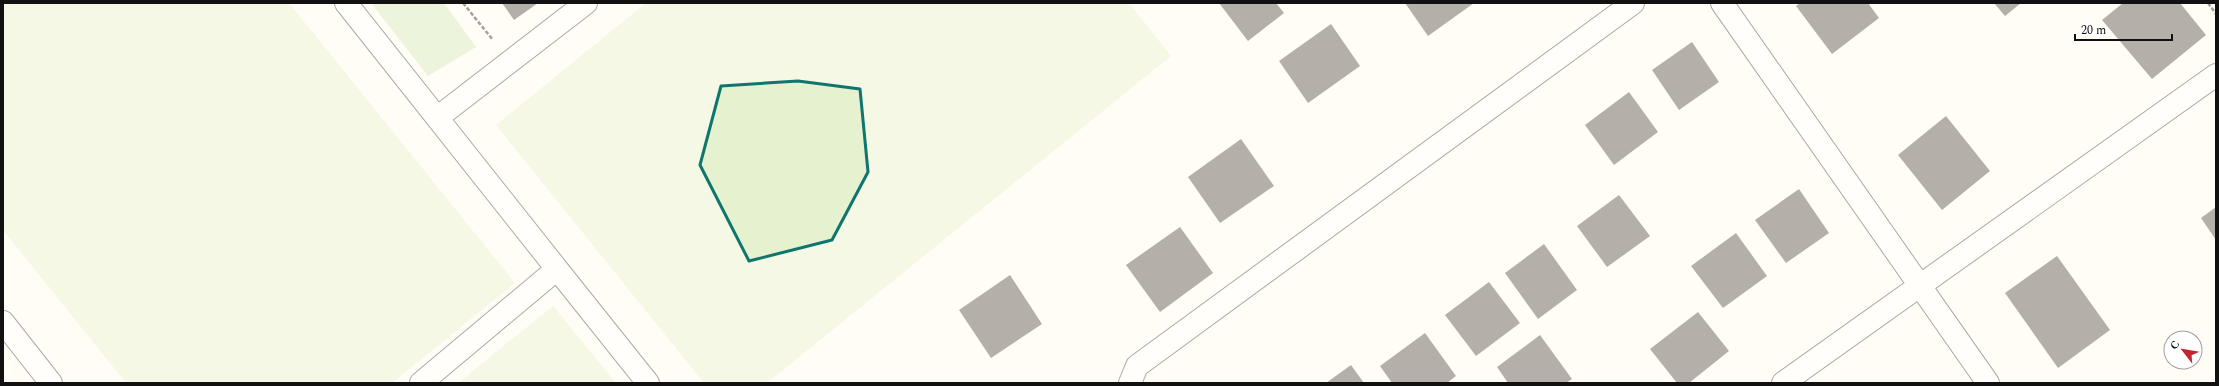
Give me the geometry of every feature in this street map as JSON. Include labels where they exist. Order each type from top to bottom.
[{"type":"street","points":[[346,3],[648,383]]},
{"type":"street","points":[[437,118],[586,3]]},
{"type":"street","points":[[1130,383],[1137,366],[1633,3]]},
{"type":"street","points":[[1722,3],[1988,383]]},
{"type":"street","points":[[1783,383],[2216,75]]},
{"type":"street","points":[[421,383],[557,269]]},
{"type":"street","points":[[3,322],[50,383]]},
{"type":"path","points":[[463,3],[509,62]]},
{"type":"path","points":[[2208,3],[2216,14]]},
{"type":"highlighted area","points":[[798,81],[860,89],[868,172],[832,240],[749,261],[700,165],[721,86]]},
{"type":"green space","points":[[3,3],[289,3],[515,283],[392,383],[126,383],[3,230]]},
{"type":"green space","points":[[371,3],[444,3],[476,47],[428,76]]},
{"type":"green space","points":[[646,3],[1129,3],[1171,56],[767,383],[704,383],[496,125]]},
{"type":"green space","points":[[553,306],[616,383],[458,383]]},
{"type":"building","points":[[502,3],[538,3],[514,20]]},
{"type":"building","points":[[1219,3],[1276,3],[1284,13],[1248,41]]},
{"type":"building","points":[[1405,3],[1474,3],[1428,36]]},
{"type":"building","points":[[1800,3],[1868,3],[1879,18],[1832,54],[1796,6]]},
{"type":"building","points":[[1994,3],[2021,3],[2005,16]]},
{"type":"building","points":[[2123,3],[2180,3],[2206,35],[2152,79],[2102,20]]},
{"type":"building","points":[[1331,24],[1360,66],[1308,103],[1279,61]]},
{"type":"building","points":[[1692,42],[1719,82],[1679,110],[1652,70]]},
{"type":"building","points":[[1629,92],[1658,132],[1614,165],[1585,125]]},
{"type":"building","points":[[1946,116],[1990,171],[1942,210],[1898,155]]},
{"type":"building","points":[[1241,139],[1274,186],[1220,223],[1188,177]]},
{"type":"building","points":[[1799,189],[1829,233],[1786,263],[1755,220]]},
{"type":"building","points":[[1619,195],[1650,236],[1607,267],[1577,226]]},
{"type":"building","points":[[2216,207],[2216,240],[2201,218]]},
{"type":"building","points":[[1180,227],[1213,273],[1160,312],[1126,265]]},
{"type":"building","points":[[1736,233],[1767,276],[1723,308],[1691,266]]},
{"type":"building","points":[[1544,244],[1577,290],[1538,319],[1505,273]]},
{"type":"building","points":[[2057,256],[2110,330],[2058,368],[2005,293]]},
{"type":"building","points":[[1010,275],[1042,324],[991,358],[959,310]]},
{"type":"building","points":[[1489,282],[1520,323],[1476,356],[1445,315]]},
{"type":"building","points":[[1698,312],[1729,351],[1689,383],[1677,383],[1650,349]]},
{"type":"building","points":[[1425,333],[1456,376],[1447,383],[1392,383],[1380,366]]},
{"type":"building","points":[[1540,335],[1572,379],[1566,383],[1508,383],[1497,367]]},
{"type":"building","points":[[1351,365],[1364,383],[1326,383]]}]
